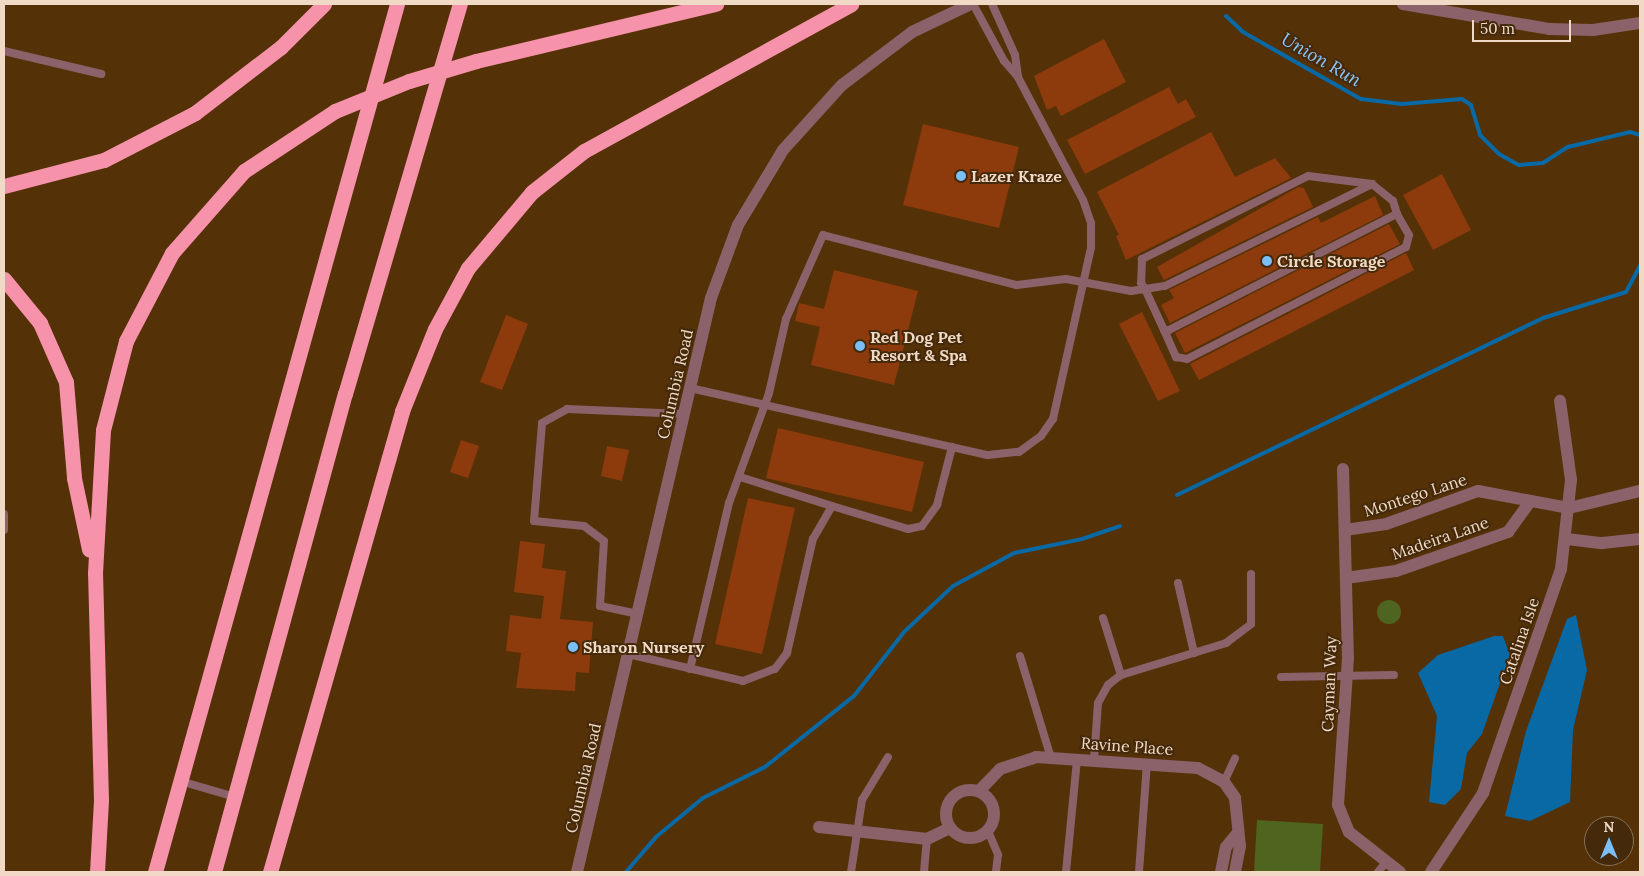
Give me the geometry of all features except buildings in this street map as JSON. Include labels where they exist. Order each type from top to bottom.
[{"type":"highway","points":[[4,186],[104,160],[154,136],[238,82],[324,4]]},
{"type":"highway","points":[[155,872],[397,4]]},
{"type":"highway","points":[[214,872],[348,384],[460,4]]},
{"type":"highway","points":[[98,872],[101,782],[95,573],[103,430],[126,341],[151,287],[189,229],[237,178],[284,141],[381,91],[553,42],[716,4]]},
{"type":"highway","points":[[270,872],[402,411],[435,329],[468,268],[532,192],[584,151],[851,4]]},
{"type":"highway","points":[[4,279],[40,323],[66,382],[74,478],[95,573]]},
{"type":"street","name":"Columbia Road","points":[[577,872],[690,388],[720,270],[738,225],[783,150],[807,120],[864,67],[912,32],[972,4]]},
{"type":"street","points":[[1403,4],[1549,29],[1593,30],[1640,22]]},
{"type":"street","name":"Catalina Isle","points":[[1431,872],[1483,793],[1561,569],[1567,539],[1570,460],[1560,401]]},
{"type":"street","name":"Cayman Way","points":[[1343,469],[1348,677],[1340,815],[1349,832],[1382,867],[1400,872]]},
{"type":"street","name":"Montego Lane","points":[[1345,530],[1386,524],[1478,491],[1528,504],[1569,508],[1640,491]]},
{"type":"street","name":"Madeira Lane","points":[[1346,578],[1396,571],[1508,532],[1521,520],[1528,504]]},
{"type":"street","points":[[1567,539],[1602,543],[1640,539]]},
{"type":"street","name":"Ravine Place","points":[[979,791],[1000,769],[1016,760],[1051,758],[1198,768],[1224,782]]},
{"type":"street","points":[[1224,782],[1235,798],[1237,834],[1240,846],[1235,872]]},
{"type":"street","points":[[966,790],[979,791],[994,809],[988,831],[968,838],[950,828],[946,814],[952,798],[966,790]]},
{"type":"street","points":[[819,827],[927,838],[950,828]]},
{"type":"street","points":[[1221,872],[1226,847],[1237,834]]},
{"type":"lane","points":[[690,388],[988,455],[1019,452],[1041,436],[1053,419],[1090,247],[1090,223],[1083,200],[1018,77],[1004,61],[972,4]]},
{"type":"lane","points":[[992,4],[1015,54],[1018,77]]},
{"type":"lane","points":[[4,51],[101,74]]},
{"type":"lane","points":[[1308,176],[1372,184],[1393,201],[1397,214],[1409,235],[1406,247],[1187,359],[1176,357],[1145,289],[1142,259],[1308,176]]},
{"type":"lane","points":[[690,669],[730,503],[740,477],[762,404],[769,393],[792,299],[823,235],[1018,285],[1083,281],[1117,289],[1145,289],[1165,286],[1200,270],[1372,184]]},
{"type":"lane","points":[[1164,330],[1397,214]]},
{"type":"lane","points":[[638,614],[600,606],[604,541],[584,526],[534,521],[542,423],[567,409],[684,414]]},
{"type":"lane","points":[[740,477],[908,529],[922,526],[937,504],[952,447]]},
{"type":"lane","points":[[628,654],[743,681],[775,669],[786,653],[813,539],[832,506]]},
{"type":"lane","points":[[4,514],[4,530]]},
{"type":"lane","points":[[1094,760],[1098,703],[1121,675],[1226,643],[1251,624],[1251,574]]},
{"type":"lane","points":[[1178,583],[1194,653]]},
{"type":"lane","points":[[1103,618],[1121,675]]},
{"type":"lane","points":[[1020,656],[1051,758]]},
{"type":"lane","points":[[1281,677],[1394,675]]},
{"type":"lane","points":[[851,872],[862,800],[888,756]]},
{"type":"lane","points":[[1224,782],[1235,758]]},
{"type":"lane","points":[[1066,872],[1077,759]]},
{"type":"lane","points":[[1139,872],[1147,764]]},
{"type":"lane","points":[[180,781],[235,797]]},
{"type":"lane","points":[[988,831],[998,855],[996,872]]},
{"type":"lane","points":[[924,872],[927,838]]},
{"type":"green space","points":[[1384,600],[1394,600],[1401,607],[1401,617],[1394,624],[1384,624],[1377,617],[1377,607]]},
{"type":"green space","points":[[1257,820],[1323,824],[1320,872],[1254,872]]},
{"type":"water","points":[[1576,615],[1587,670],[1573,730],[1570,802],[1530,821],[1505,816],[1526,731],[1567,619]]},
{"type":"water","points":[[1494,636],[1503,636],[1510,655],[1482,734],[1467,753],[1461,789],[1445,805],[1429,802],[1437,716],[1418,673],[1438,655]]},
{"type":"waterway","name":"Union Run","points":[[1226,16],[1243,32],[1361,99],[1402,104],[1462,99],[1471,105],[1480,135],[1499,154],[1519,165],[1543,163],[1568,147],[1630,132],[1640,135]]},
{"type":"waterway","points":[[1177,495],[1543,318],[1626,292],[1640,266]]},
{"type":"waterway","points":[[626,872],[656,837],[703,798],[765,767],[854,696],[904,632],[953,586],[1014,553],[1082,539],[1120,526]]},
{"type":"place","name":"Lazer Kraze","points":[[961,176]]},
{"type":"place","name":"Circle Storage","points":[[1267,261]]},
{"type":"place","name":"Red Dog Pet Resort & Spa","points":[[860,346]]},
{"type":"place","name":"Sharon Nursery","points":[[573,647]]}]
